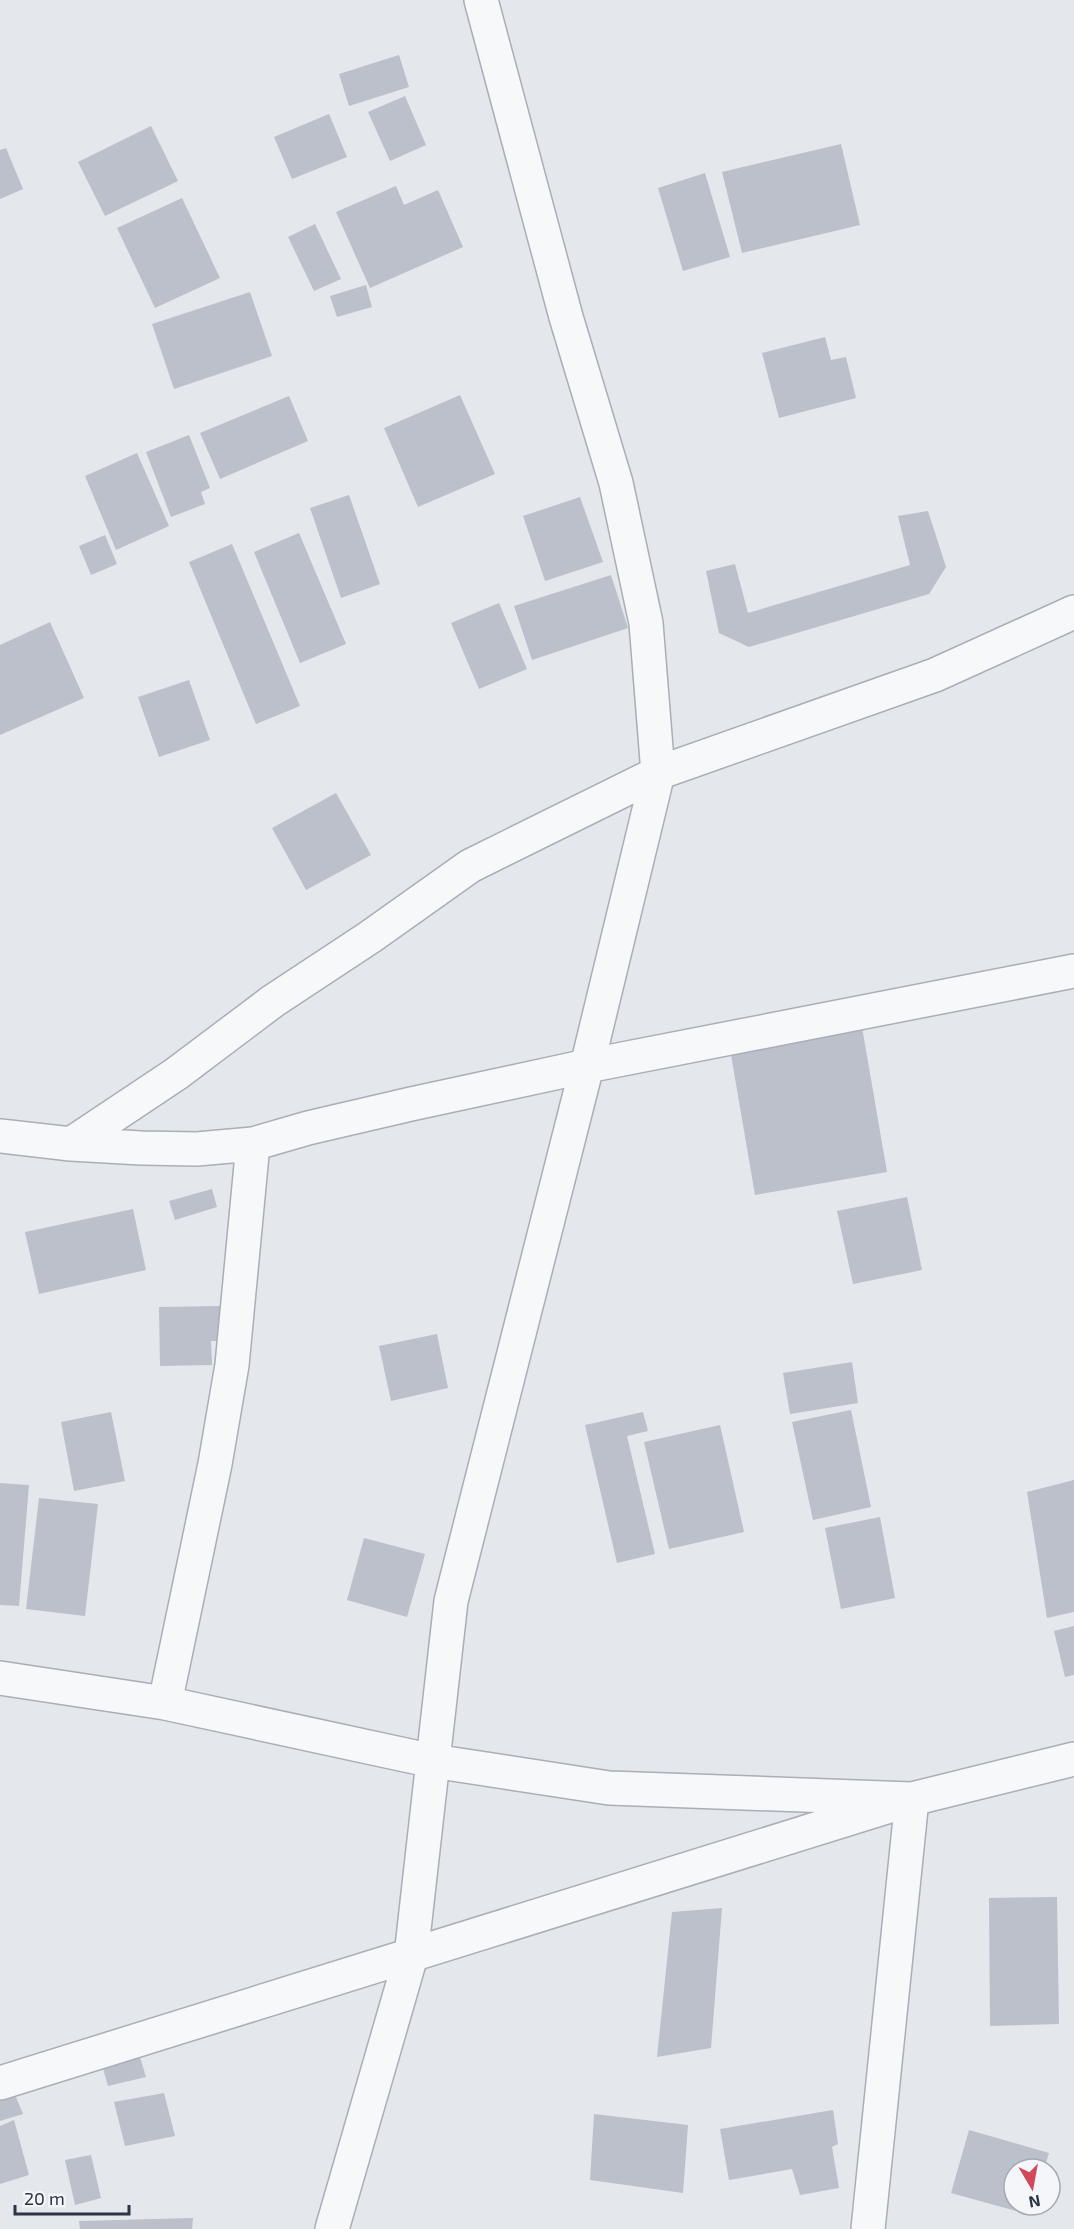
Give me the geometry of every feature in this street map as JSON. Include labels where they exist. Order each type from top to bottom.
[{"type":"street","points":[[332,2229],[411,1956],[451,1601],[658,773],[646,623],[616,483],[566,317],[481,0]]},
{"type":"street","points":[[71,1144],[176,1074],[273,1001],[370,937],[470,866],[658,773],[935,675],[1074,612]]},
{"type":"street","points":[[0,1136],[71,1144],[197,1149],[253,1144],[365,1114],[586,1066],[1074,971]]},
{"type":"street","points":[[165,1703],[215,1464],[232,1365],[253,1144]]},
{"type":"street","points":[[0,1678],[165,1703],[434,1761],[609,1788],[912,1799]]},
{"type":"street","points":[[0,2082],[912,1799],[1074,1759]]},
{"type":"street","points":[[868,2229],[912,1799]]},
{"type":"building","points":[[399,55],[409,87],[349,106],[339,74]]},
{"type":"building","points":[[405,96],[426,145],[390,161],[368,112]]},
{"type":"building","points":[[329,114],[347,157],[292,179],[274,137]]},
{"type":"building","points":[[151,126],[178,181],[105,216],[78,162]]},
{"type":"building","points":[[841,144],[860,225],[742,253],[722,172]]},
{"type":"building","points":[[6,148],[23,189],[0,199],[0,150]]},
{"type":"building","points":[[705,173],[730,257],[683,271],[658,188]]},
{"type":"building","points":[[396,186],[404,205],[438,190],[463,247],[370,288],[336,212]]},
{"type":"building","points":[[182,198],[220,278],[155,308],[117,228]]},
{"type":"building","points":[[315,224],[341,279],[314,291],[288,237]]},
{"type":"building","points":[[366,285],[372,307],[337,317],[330,296]]},
{"type":"building","points":[[250,292],[272,356],[174,389],[152,324]]},
{"type":"building","points":[[825,337],[831,360],[846,357],[856,398],[779,418],[762,353]]},
{"type":"building","points":[[460,395],[495,474],[418,507],[384,428]]},
{"type":"building","points":[[289,396],[308,441],[220,479],[200,433]]},
{"type":"building","points":[[189,435],[210,488],[201,492],[205,504],[171,517],[146,452]]},
{"type":"building","points":[[137,453],[169,526],[116,550],[85,476]]},
{"type":"building","points":[[349,495],[380,584],[341,598],[310,508]]},
{"type":"building","points":[[580,497],[603,562],[545,581],[523,516]]},
{"type":"building","points":[[928,511],[946,567],[929,594],[749,647],[719,633],[706,571],[735,564],[748,613],[910,565],[898,516]]},
{"type":"building","points":[[299,533],[346,644],[300,663],[254,552]]},
{"type":"building","points":[[105,535],[117,564],[91,575],[79,546]]},
{"type":"building","points":[[232,544],[300,706],[256,724],[189,562]]},
{"type":"building","points":[[611,575],[628,628],[532,660],[514,606]]},
{"type":"building","points":[[499,603],[527,669],[479,689],[451,623]]},
{"type":"building","points":[[50,622],[84,698],[0,735],[0,645]]},
{"type":"building","points":[[189,680],[210,740],[159,757],[138,697]]},
{"type":"building","points":[[336,793],[371,855],[306,890],[272,828]]},
{"type":"building","points":[[862,1027],[887,1172],[755,1195],[730,1049]]},
{"type":"building","points":[[212,1189],[217,1207],[175,1220],[169,1201]]},
{"type":"building","points":[[907,1197],[922,1270],[853,1284],[837,1211]]},
{"type":"building","points":[[133,1209],[146,1270],[39,1294],[25,1232]]},
{"type":"building","points":[[221,1306],[222,1341],[211,1341],[212,1365],[160,1366],[159,1307]]},
{"type":"building","points":[[437,1334],[448,1388],[391,1401],[379,1346]]},
{"type":"building","points":[[852,1362],[858,1403],[790,1414],[783,1373]]},
{"type":"building","points":[[851,1410],[871,1507],[813,1520],[792,1422]]},
{"type":"building","points":[[111,1412],[125,1481],[74,1491],[61,1422]]},
{"type":"building","points":[[643,1412],[648,1431],[627,1436],[655,1554],[617,1563],[585,1425]]},
{"type":"building","points":[[720,1425],[744,1532],[669,1549],[644,1442]]},
{"type":"building","points":[[1074,1480],[1074,1612],[1047,1618],[1027,1492]]},
{"type":"building","points":[[0,1483],[29,1485],[19,1606],[0,1605]]},
{"type":"building","points":[[39,1498],[98,1504],[85,1616],[26,1609]]},
{"type":"building","points":[[880,1517],[895,1598],[841,1609],[825,1528]]},
{"type":"building","points":[[364,1538],[425,1554],[407,1617],[347,1600]]},
{"type":"building","points":[[1074,1626],[1074,1675],[1065,1677],[1054,1631]]},
{"type":"building","points":[[1057,1897],[1059,2024],[990,2026],[989,1898]]},
{"type":"building","points":[[722,1908],[711,2048],[657,2057],[672,1912]]},
{"type":"building","points":[[137,2047],[146,2077],[108,2086],[100,2058]]},
{"type":"building","points":[[13,2090],[23,2114],[0,2121],[0,2095]]},
{"type":"building","points":[[164,2093],[175,2136],[125,2146],[114,2102]]},
{"type":"building","points":[[833,2110],[838,2144],[832,2147],[839,2188],[800,2195],[792,2169],[729,2180],[720,2129]]},
{"type":"building","points":[[594,2114],[688,2125],[683,2193],[590,2180]]},
{"type":"building","points":[[14,2120],[29,2175],[0,2184],[0,2126]]},
{"type":"building","points":[[969,2130],[1049,2153],[1048,2157],[1002,2157],[1002,2207],[951,2193]]},
{"type":"building","points":[[91,2155],[101,2198],[75,2205],[65,2160]]},
{"type":"building","points":[[193,2218],[192,2229],[80,2229],[79,2221]]}]
